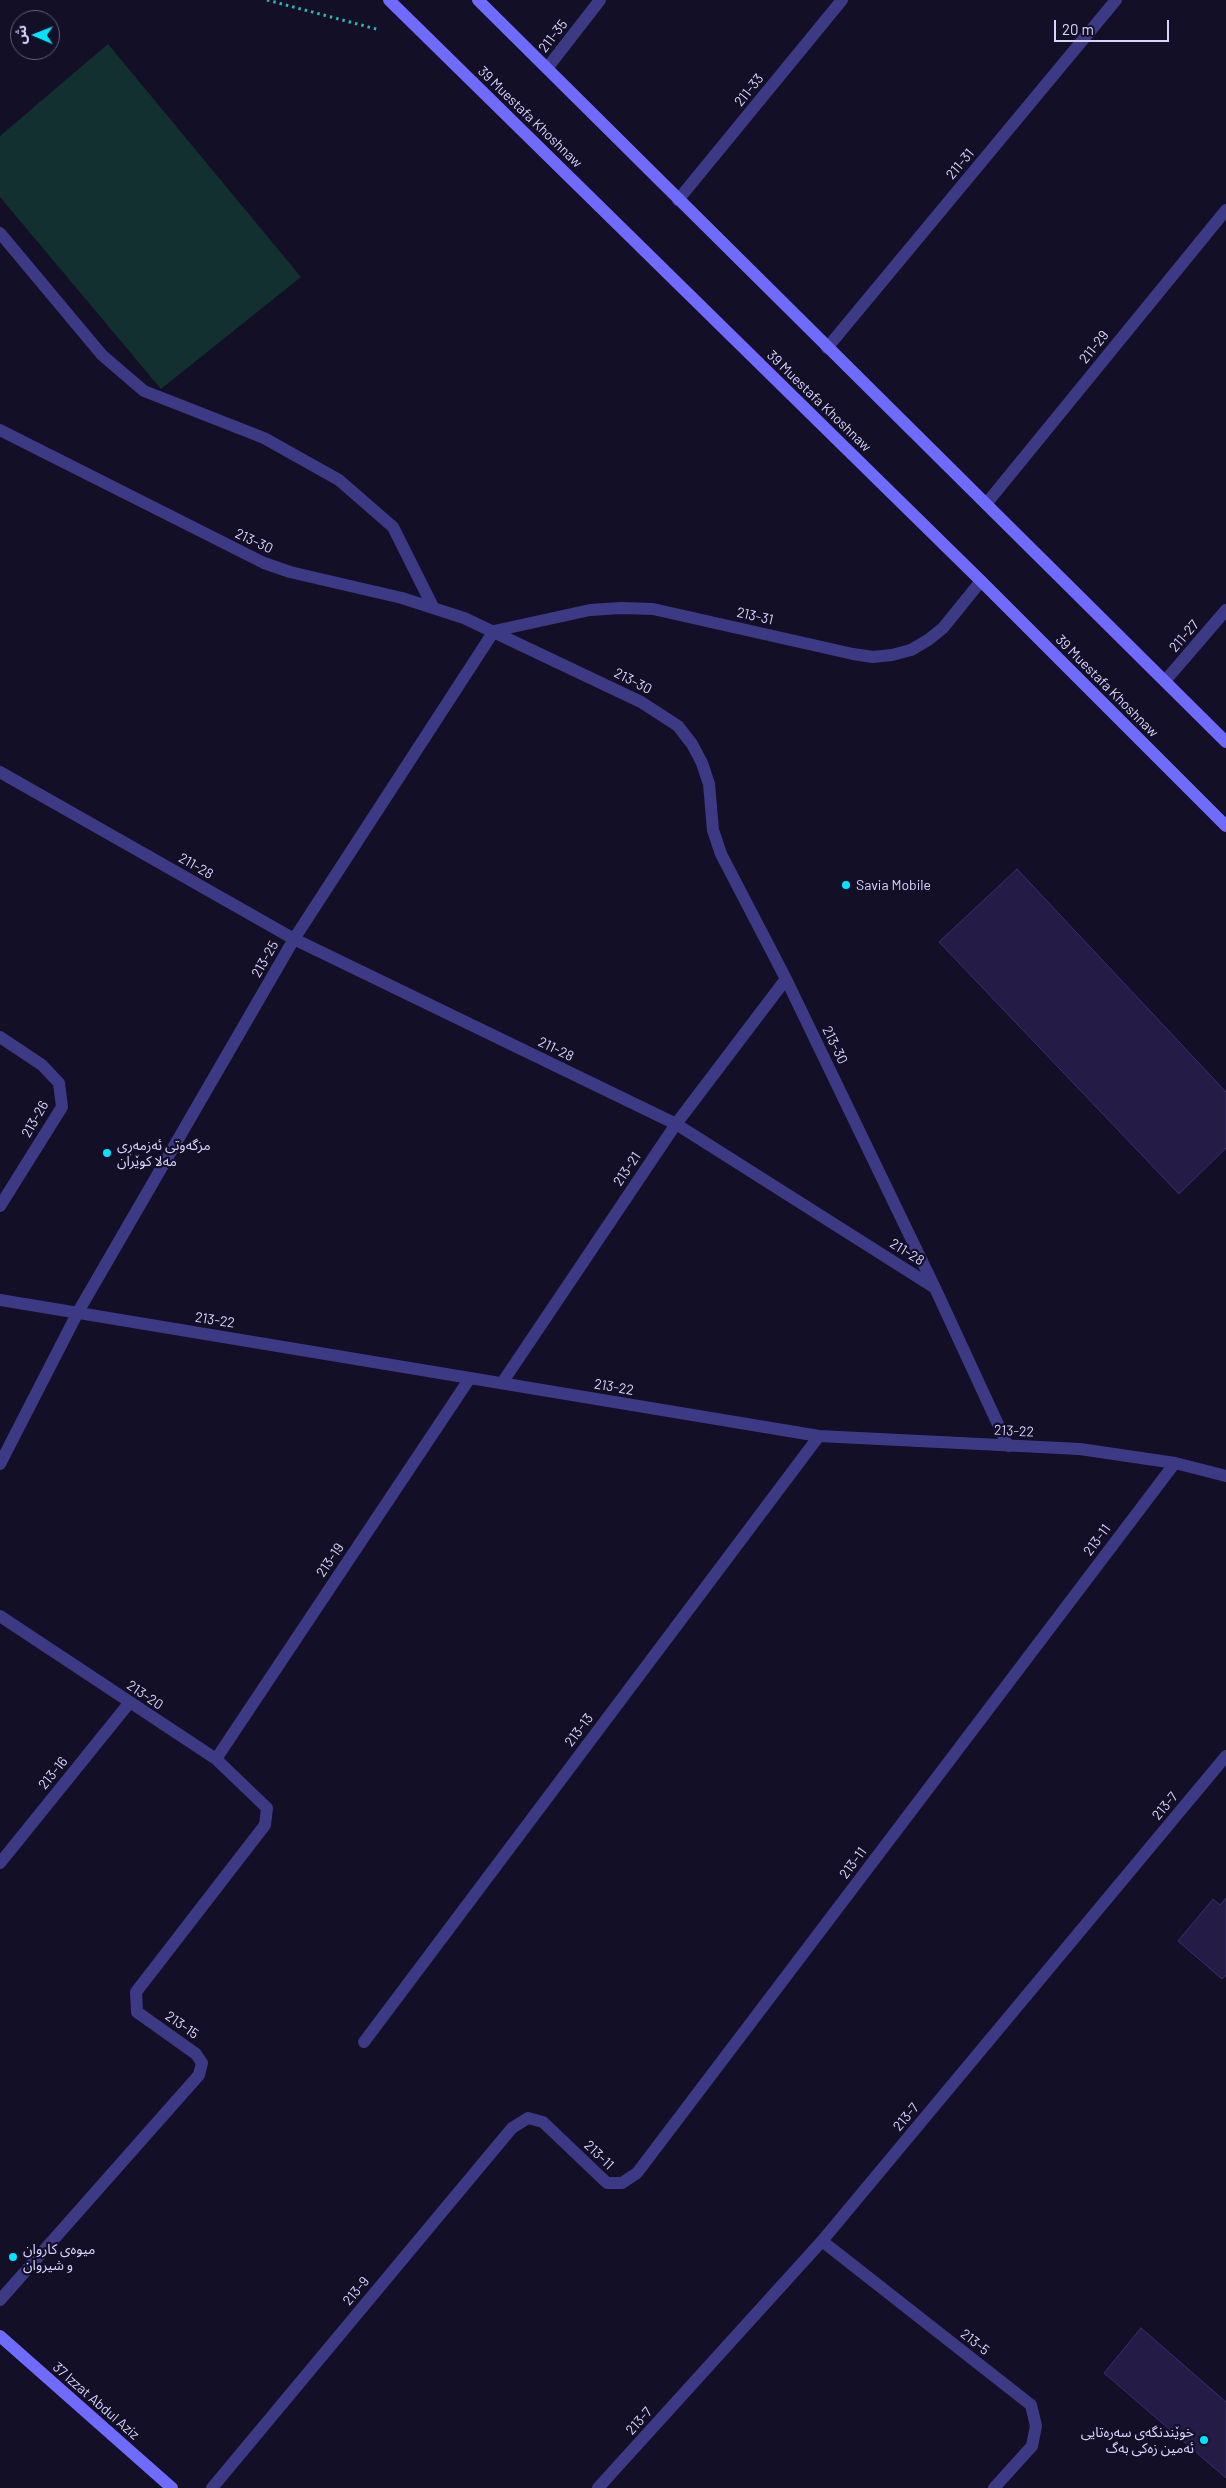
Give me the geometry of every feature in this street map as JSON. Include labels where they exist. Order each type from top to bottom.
[{"type":"main road","name":"39 Muestafa Khoshnaw","points":[[389,0],[981,581],[1226,826]]},
{"type":"main road","points":[[478,0],[548,67],[678,200],[1226,742]]},
{"type":"main road","name":"37 Izzat Abdul Aziz","points":[[0,2336],[172,2488]]},
{"type":"street","name":"211-35","points":[[548,67],[600,0]]},
{"type":"street","name":"211-33","points":[[678,200],[842,0]]},
{"type":"street","name":"211-31","points":[[827,348],[1116,0]]},
{"type":"street","name":"211-29","points":[[986,504],[1226,210]]},
{"type":"street","points":[[0,234],[102,355],[144,391],[264,438],[339,480],[393,527],[434,607]]},
{"type":"street","name":"213-30","points":[[0,430],[264,563],[290,572],[434,607],[494,631],[641,702],[678,726],[692,744],[702,763],[708,784],[714,830],[721,854],[786,979],[935,1288]]},
{"type":"street","name":"213-31","points":[[494,631],[590,610],[645,609],[681,614],[853,654],[892,655],[911,650],[943,628],[981,581]]},
{"type":"street","name":"211-27","points":[[1165,681],[1226,610]]},
{"type":"street","name":"213-25","points":[[0,1464],[78,1312],[294,940],[494,631]]},
{"type":"street","name":"211-28","points":[[0,772],[294,940],[676,1124],[935,1288]]},
{"type":"street","name":"213-21","points":[[502,1383],[676,1124],[786,979]]},
{"type":"street","name":"213-26","points":[[0,1037],[42,1065],[59,1083],[62,1107],[0,1206]]},
{"type":"street","points":[[935,1288],[1008,1446]]},
{"type":"street","name":"213-22","points":[[0,1300],[819,1436],[1080,1449],[1175,1463],[1226,1476]]},
{"type":"street","name":"213-19","points":[[216,1759],[470,1378]]},
{"type":"street","name":"213-13","points":[[364,2042],[819,1436]]},
{"type":"street","name":"213-11","points":[[528,2118],[543,2122],[607,2183],[622,2183],[637,2173],[1175,1463]]},
{"type":"street","name":"213-20","points":[[0,1616],[216,1759],[267,1808]]},
{"type":"street","name":"213-16","points":[[0,1863],[130,1702]]},
{"type":"street","name":"213-7","points":[[598,2488],[822,2241],[1226,1756]]},
{"type":"street","name":"213-15","points":[[0,2300],[199,2075],[202,2063],[196,2054],[137,2012],[136,1992],[265,1826],[267,1808]]},
{"type":"street","name":"213-9","points":[[212,2488],[512,2128],[528,2118]]},
{"type":"street","name":"213-5","points":[[822,2241],[1031,2405],[1036,2426],[1032,2446],[994,2488]]},
{"type":"path","points":[[267,0],[387,32]]},
{"type":"green space","points":[[108,44],[301,277],[161,389],[0,197],[0,136]]},
{"type":"building","points":[[1017,869],[1226,1092],[1226,1148],[1179,1194],[939,942]]},
{"type":"building","points":[[1226,1898],[1226,1975],[1222,1979],[1178,1941],[1213,1899],[1220,1905]]},
{"type":"building","name":"خوێندنگەی سەرەتایی ئەمین زەکی بەگ","points":[[1141,2328],[1226,2402],[1226,2478],[1104,2373]]},
{"type":"place","name":"Savia Mobile","points":[[846,885]]},
{"type":"place","name":"مزگەوتی ئەزمەڕی مەلا کوێران","points":[[107,1153]]},
{"type":"place","name":"میوەی کاروان و شیروان","points":[[13,2257]]},
{"type":"place","name":"خوێندنگەی سەرەتایی ئەمین زەکی بەگ","points":[[1204,2440]]}]
